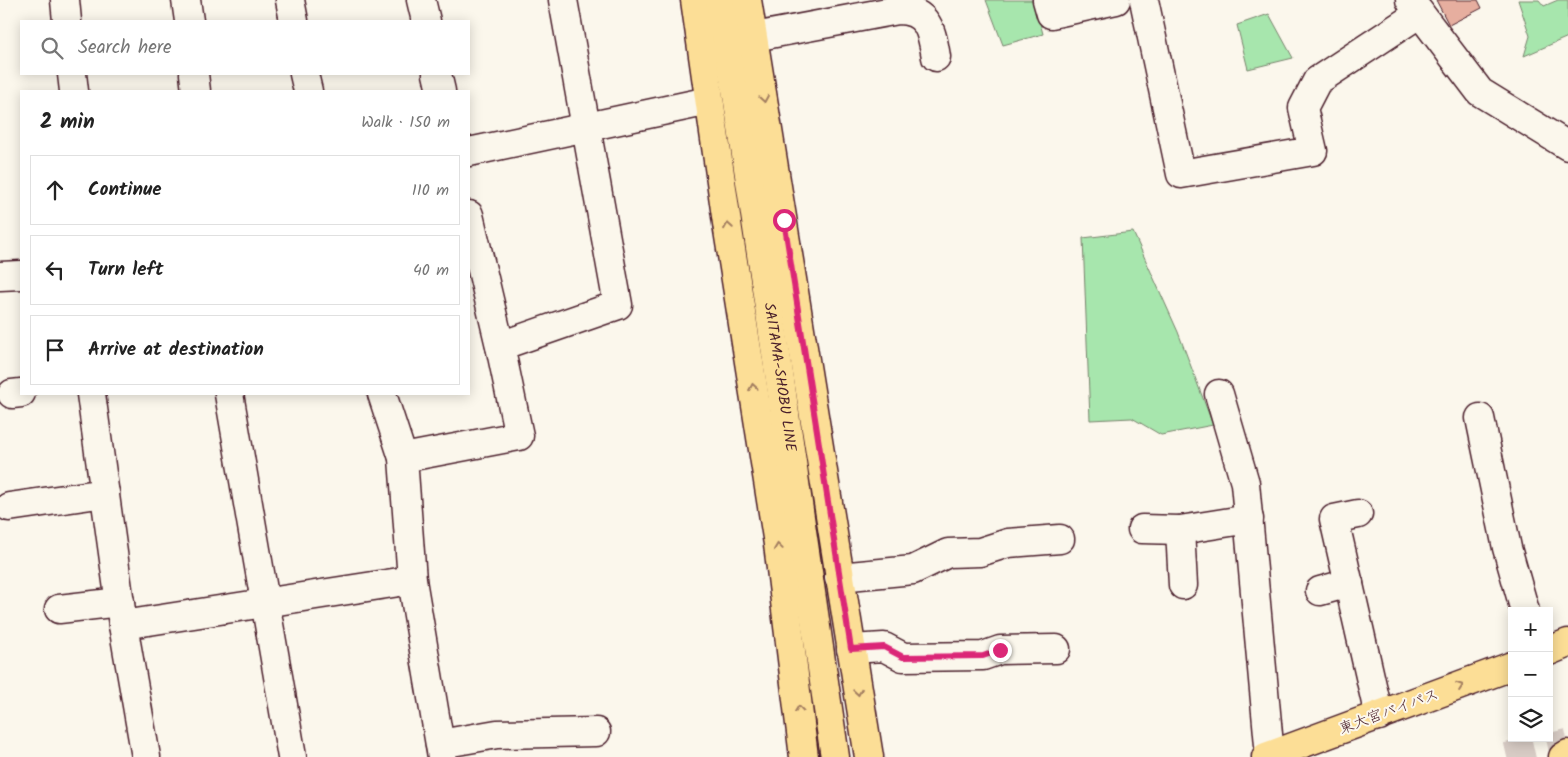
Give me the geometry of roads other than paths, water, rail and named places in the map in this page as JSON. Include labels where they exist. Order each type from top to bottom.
[{"type":"main road","points":[[695,0],[778,544],[804,757]]},
{"type":"main road","name":"SAITAMA-SHOBU LINE","points":[[720,0],[780,380],[835,757]]},
{"type":"main road","points":[[747,0],[784,220],[869,757]]},
{"type":"main road","points":[[1553,650],[1568,644]]},
{"type":"main road","name":"東大宮バイパス","points":[[1268,756],[1508,668]]},
{"type":"main road","points":[[1563,757],[1568,754]]},
{"type":"street","points":[[65,0],[67,20]]},
{"type":"street","points":[[186,0],[189,20]]},
{"type":"street","points":[[290,0],[294,20]]},
{"type":"street","points":[[421,0],[426,20]]},
{"type":"street","points":[[500,346],[618,305],[563,0]]},
{"type":"street","points":[[1047,0],[1051,14],[1116,0]]},
{"type":"street","points":[[1144,0],[1181,174],[1313,151],[1303,108],[1317,81],[1415,6],[1480,92],[1568,146]]},
{"type":"street","points":[[754,38],[905,10],[921,17],[925,22],[933,36],[936,57]]},
{"type":"street","points":[[72,75],[74,90]]},
{"type":"street","points":[[194,75],[196,90]]},
{"type":"street","points":[[304,75],[308,90]]},
{"type":"street","points":[[437,75],[441,90]]},
{"type":"street","points":[[470,152],[709,100]]},
{"type":"street","points":[[403,458],[519,436],[470,219]]},
{"type":"street","points":[[0,276],[20,275]]},
{"type":"street","points":[[1219,394],[1245,483],[1268,756]]},
{"type":"street","points":[[91,395],[122,613],[146,757]]},
{"type":"street","points":[[229,395],[292,757]]},
{"type":"street","points":[[382,395],[403,458],[412,580],[441,750],[497,734],[596,732]]},
{"type":"street","points":[[1480,418],[1507,548],[1524,607]]},
{"type":"street","points":[[9,507],[105,493]]},
{"type":"street","points":[[1358,514],[1334,519],[1379,716]]},
{"type":"street","points":[[1142,529],[1180,530],[1249,519]]},
{"type":"street","points":[[1180,530],[1183,585]]},
{"type":"street","points":[[839,577],[913,570],[948,553],[980,552],[1008,543],[1060,539]]},
{"type":"street","points":[[59,609],[122,613],[266,603],[412,580]]},
{"type":"street","points":[[1320,591],[1349,583]]},
{"type":"street","points":[[851,649],[884,647],[903,657],[913,657],[983,656],[1000,650],[1056,648]]},
{"type":"tunnel","points":[[1507,757],[1568,743]]}]
